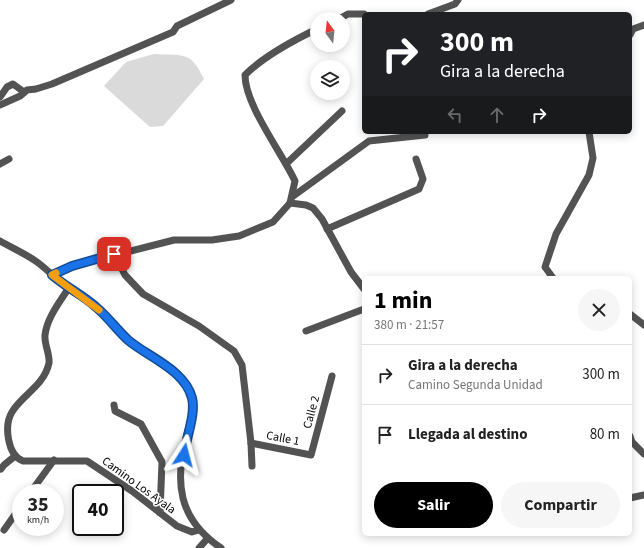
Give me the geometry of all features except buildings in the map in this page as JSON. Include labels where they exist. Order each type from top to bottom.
[{"type":"street","points":[[0,105],[27,90],[52,84],[174,32],[178,26],[232,0]]},
{"type":"street","points":[[433,12],[455,4],[458,0]]},
{"type":"street","points":[[350,14],[362,14]]},
{"type":"street","points":[[632,31],[633,29],[644,24]]},
{"type":"street","points":[[291,200],[296,181],[259,117],[245,86],[245,76],[255,65],[301,36],[310,32]]},
{"type":"street","points":[[0,96],[7,87],[13,84],[24,92]]},
{"type":"street","points":[[286,163],[342,111]]},
{"type":"street","points":[[552,276],[545,267],[556,234],[589,175],[593,158],[589,134]]},
{"type":"street","points":[[52,275],[72,266],[114,254],[174,240],[212,240],[239,236],[273,222],[291,200],[368,141],[425,135]]},
{"type":"street","points":[[0,164],[9,159]]},
{"type":"street","points":[[327,229],[419,189],[423,179],[416,159]]},
{"type":"street","points":[[291,200],[313,208],[327,229],[351,272],[362,286]]},
{"type":"street","points":[[0,241],[36,262],[68,288],[96,306],[129,340],[170,369],[186,385],[192,396],[194,410],[186,436],[180,483],[187,513],[207,539],[221,548]]},
{"type":"street","points":[[114,254],[125,275],[143,294],[200,326],[234,351],[242,365],[252,443],[252,466]]},
{"type":"street","points":[[1,469],[15,456],[11,450],[8,433],[12,412],[37,386],[49,362],[45,336],[49,319],[68,288]]},
{"type":"street","points":[[306,331],[362,310]]},
{"type":"street","points":[[632,316],[644,325]]},
{"type":"street","name":"Calle 2","points":[[311,455],[332,376]]},
{"type":"street","points":[[114,405],[115,411],[138,423],[145,429],[162,462],[160,513]]},
{"type":"street","points":[[632,442],[644,454]]},
{"type":"street","name":"Calle 1","points":[[252,443],[311,455]]},
{"type":"street","name":"Camino Los Ayala","points":[[15,456],[23,461],[87,461],[132,491],[177,526],[192,532],[199,530]]},
{"type":"street","points":[[37,484],[54,460]]},
{"type":"street","points":[[632,498],[644,495]]},
{"type":"street","points":[[4,530],[12,519]]},
{"type":"street","points":[[199,548],[207,539]]},
{"type":"shaded area","points":[[154,54],[185,56],[194,63],[204,79],[163,126],[150,127],[104,86],[126,62]]},
{"type":"slow traffic","points":[[56,273],[52,275],[68,288],[96,306],[99,310]]},
{"type":"route","points":[[114,254],[72,266],[52,275],[68,288],[96,306],[129,340],[170,369],[186,385],[192,396],[194,410],[186,436],[184,455]]}]
